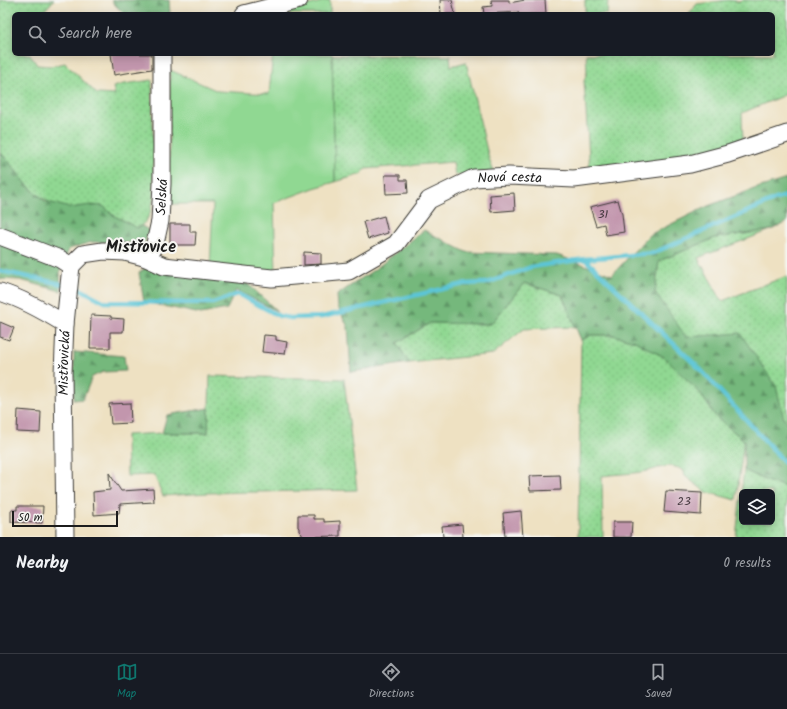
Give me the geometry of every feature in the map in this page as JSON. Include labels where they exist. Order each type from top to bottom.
[{"type":"street","points":[[252,12],[300,0]]},
{"type":"street","name":"Selská","points":[[144,257],[154,248],[160,221],[162,184],[162,56]]},
{"type":"street","name":"Nová cesta","points":[[144,257],[164,266],[272,278],[349,271],[396,244],[429,200],[474,178],[509,176],[574,178],[690,164],[728,154],[787,134]]},
{"type":"street","points":[[0,236],[60,259],[69,278]]},
{"type":"street","points":[[69,278],[83,254],[103,251],[125,252],[144,257]]},
{"type":"street","name":"Mistřovická","points":[[65,537],[63,388],[65,324],[69,278]]},
{"type":"street","points":[[0,292],[11,295],[39,308],[65,324]]},
{"type":"green space","points":[[0,0],[54,0],[43,12],[12,12],[12,56],[31,56],[37,65],[52,66],[65,63],[97,94],[115,95],[113,87],[152,80],[154,197],[147,219],[137,228],[113,215],[103,206],[72,208],[60,206],[50,202],[32,189],[3,155],[0,154]]},
{"type":"green space","points":[[112,0],[169,0],[170,12],[122,12]]},
{"type":"green space","points":[[328,0],[330,0],[330,12],[283,12]]},
{"type":"green space","points":[[585,0],[608,0],[607,12],[585,12]]},
{"type":"green space","points":[[729,0],[741,2],[743,0],[787,0],[787,94],[742,113],[743,144],[710,153],[590,172],[584,81],[587,72],[586,56],[775,56],[775,12],[691,12],[697,4]]},
{"type":"green space","points":[[273,56],[332,56],[335,182],[274,203],[276,274],[210,268],[213,204],[169,204],[170,70],[218,91],[269,94]]},
{"type":"green space","points":[[332,56],[450,56],[451,66],[466,62],[489,159],[494,172],[455,175],[453,162],[365,169],[362,174],[335,182]]},
{"type":"green space","points":[[0,154],[3,155],[30,188],[45,201],[70,208],[90,205],[103,206],[113,215],[137,228],[142,226],[150,231],[144,243],[92,242],[69,249],[60,271],[61,291],[20,280],[0,279]]},
{"type":"green space","points":[[787,179],[787,222],[771,230],[715,238],[659,261],[655,292],[686,337],[740,333],[776,386],[784,419],[787,423],[787,487],[769,482],[744,470],[744,440],[716,417],[700,393],[664,357],[635,341],[613,335],[591,335],[581,340],[562,295],[524,283],[491,324],[430,323],[397,343],[409,363],[351,372],[348,327],[338,307],[337,295],[378,267],[424,230],[466,252],[557,255],[612,275],[649,235],[708,206],[754,189]]},
{"type":"green space","points":[[771,230],[698,258],[722,301],[787,276],[787,423],[685,337],[655,293],[659,261],[715,238]]},
{"type":"green space","points":[[147,267],[247,283],[277,311],[236,290],[227,309],[201,314],[144,302],[139,273]]},
{"type":"green space","points":[[524,283],[562,295],[575,327],[524,329],[493,354],[409,363],[397,343],[430,323],[491,324]]},
{"type":"green space","points":[[591,335],[613,335],[635,341],[664,357],[700,393],[716,417],[744,440],[736,500],[706,492],[685,476],[684,471],[679,468],[669,466],[637,473],[602,476],[603,537],[578,537],[581,340]]},
{"type":"green space","points":[[74,352],[124,356],[126,371],[103,372],[92,377],[83,399],[74,400]]},
{"type":"green space","points":[[210,376],[344,379],[357,490],[207,493],[163,496],[154,475],[127,476],[126,435],[208,433]]},
{"type":"green space","points":[[209,408],[208,433],[162,433],[167,415]]},
{"type":"green space","points":[[744,470],[769,482],[787,487],[787,537],[736,537],[739,512],[739,525],[775,525],[775,489],[742,489]]},
{"type":"building","points":[[440,0],[452,0],[455,12],[441,12]]},
{"type":"building","points":[[491,0],[509,0],[509,3],[525,0],[545,0],[546,12],[484,12],[483,7],[492,6]]},
{"type":"building","points":[[111,56],[152,56],[152,69],[114,75]]},
{"type":"building","points":[[385,175],[400,175],[400,180],[407,180],[408,193],[386,194]]},
{"type":"building","points":[[514,193],[515,210],[491,212],[490,195]]},
{"type":"building","points":[[618,200],[622,214],[624,232],[606,235],[604,224],[596,226],[590,207]]},
{"type":"building","points":[[384,216],[388,233],[368,239],[363,222]]},
{"type":"building","points":[[170,224],[190,224],[190,232],[196,232],[195,245],[170,245]]},
{"type":"building","points":[[304,252],[321,253],[321,264],[304,265]]},
{"type":"building","points":[[91,315],[111,316],[111,318],[124,319],[123,332],[110,332],[110,348],[90,348]]},
{"type":"building","points":[[0,322],[14,328],[9,340],[0,337]]},
{"type":"building","points":[[264,335],[276,336],[276,340],[287,342],[285,354],[262,352]]},
{"type":"building","points":[[130,403],[131,423],[111,424],[109,404]]},
{"type":"building","points":[[18,410],[41,412],[40,433],[17,432]]},
{"type":"building","points":[[109,473],[121,491],[153,489],[154,502],[120,504],[119,513],[94,515],[93,492],[110,490]]},
{"type":"building","points":[[560,475],[561,490],[530,491],[529,476]]},
{"type":"building","points":[[666,491],[702,493],[701,515],[664,512]]},
{"type":"building","points":[[17,506],[43,506],[42,523],[11,522],[11,510],[17,510]]},
{"type":"building","points":[[521,511],[523,537],[505,537],[503,513]]},
{"type":"building","points":[[298,515],[314,515],[314,519],[324,519],[324,522],[340,521],[340,536],[302,537],[298,527]]},
{"type":"building","points":[[613,522],[632,522],[631,537],[613,537]]},
{"type":"building","points":[[462,524],[463,537],[443,537],[442,526]]},
{"type":"waterway","points":[[585,259],[653,253],[776,199],[787,196]]},
{"type":"waterway","points":[[0,271],[76,287],[105,302],[213,303],[238,294],[279,316],[290,318],[322,317],[464,284],[487,283],[531,267],[585,259],[700,369],[787,465]]},
{"type":"district","name":"Mistřovice","points":[[141,246]]}]
